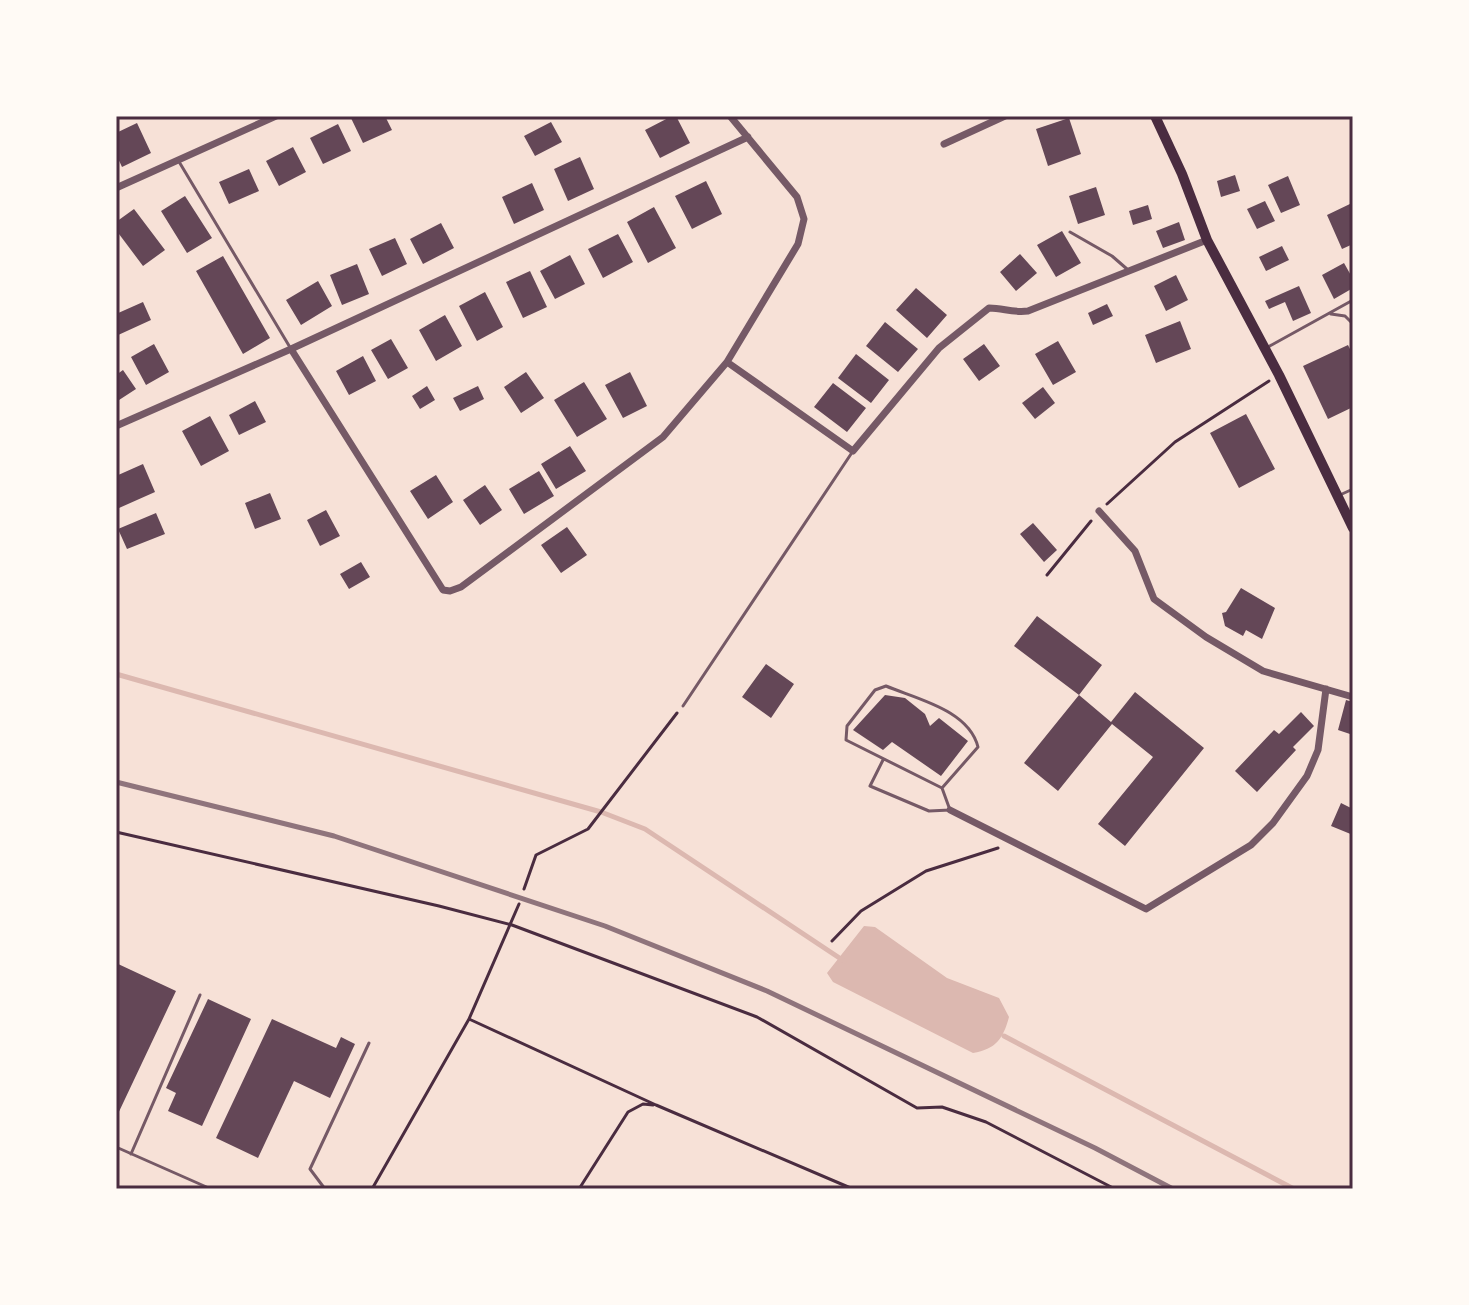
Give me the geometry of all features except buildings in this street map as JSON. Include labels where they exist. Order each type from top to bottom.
[{"type":"main road","points":[[1155,116],[1182,174],[1207,240],[1279,375],[1353,528]]},
{"type":"street","points":[[116,188],[276,116]]},
{"type":"street","points":[[291,349],[443,590],[461,587],[663,437],[727,362],[798,244],[804,219],[797,197],[730,116]]},
{"type":"street","points":[[944,144],[1005,116]]},
{"type":"street","points":[[116,426],[291,349],[748,137]]},
{"type":"street","points":[[727,362],[853,451],[939,348],[989,308],[1012,313],[1028,311],[1207,240]]},
{"type":"street","points":[[1099,511],[1135,551],[1154,599],[1206,637],[1263,671],[1353,697]]},
{"type":"street","points":[[950,810],[1146,909],[1251,845],[1273,823],[1307,776],[1318,750],[1326,689]]},
{"type":"lane","points":[[178,160],[291,349]]},
{"type":"lane","points":[[1070,232],[1112,256],[1130,271]]},
{"type":"lane","points":[[1264,348],[1353,300]]},
{"type":"lane","points":[[1331,314],[1345,316],[1353,324]]},
{"type":"lane","points":[[683,706],[853,451]]},
{"type":"lane","points":[[1337,497],[1353,489]]},
{"type":"lane","points":[[883,760],[870,786],[929,811],[950,810],[942,788],[846,740],[847,726],[875,690],[886,686],[948,711],[974,732],[978,747],[942,788]]},
{"type":"lane","points":[[131,1154],[200,995]]},
{"type":"lane","points":[[325,1189],[310,1169],[369,1043]]},
{"type":"lane","points":[[116,1147],[211,1189]]},
{"type":"path","points":[[1047,575],[1099,511],[1175,442],[1279,375]]},
{"type":"path","points":[[524,889],[536,855],[588,829],[683,706]]},
{"type":"path","points":[[116,832],[512,925],[757,1017],[917,1108],[942,1107],[986,1122],[1115,1189]]},
{"type":"path","points":[[832,941],[861,911],[926,871],[1013,844]]},
{"type":"path","points":[[372,1189],[469,1019],[519,904]]},
{"type":"path","points":[[469,1019],[656,1105],[853,1189]]},
{"type":"path","points":[[579,1189],[628,1112],[643,1104],[656,1105]]},
{"type":"shaded area","points":[[864,926],[875,927],[947,978],[999,998],[1009,1017],[997,1042],[973,1053],[833,982],[827,973]]},
{"type":"waterway","points":[[116,674],[601,812],[645,829],[844,961]]},
{"type":"waterway","points":[[1004,1036],[1294,1189]]},
{"type":"railway","points":[[116,782],[334,836],[605,926],[767,991],[1095,1148],[1173,1189]]}]
